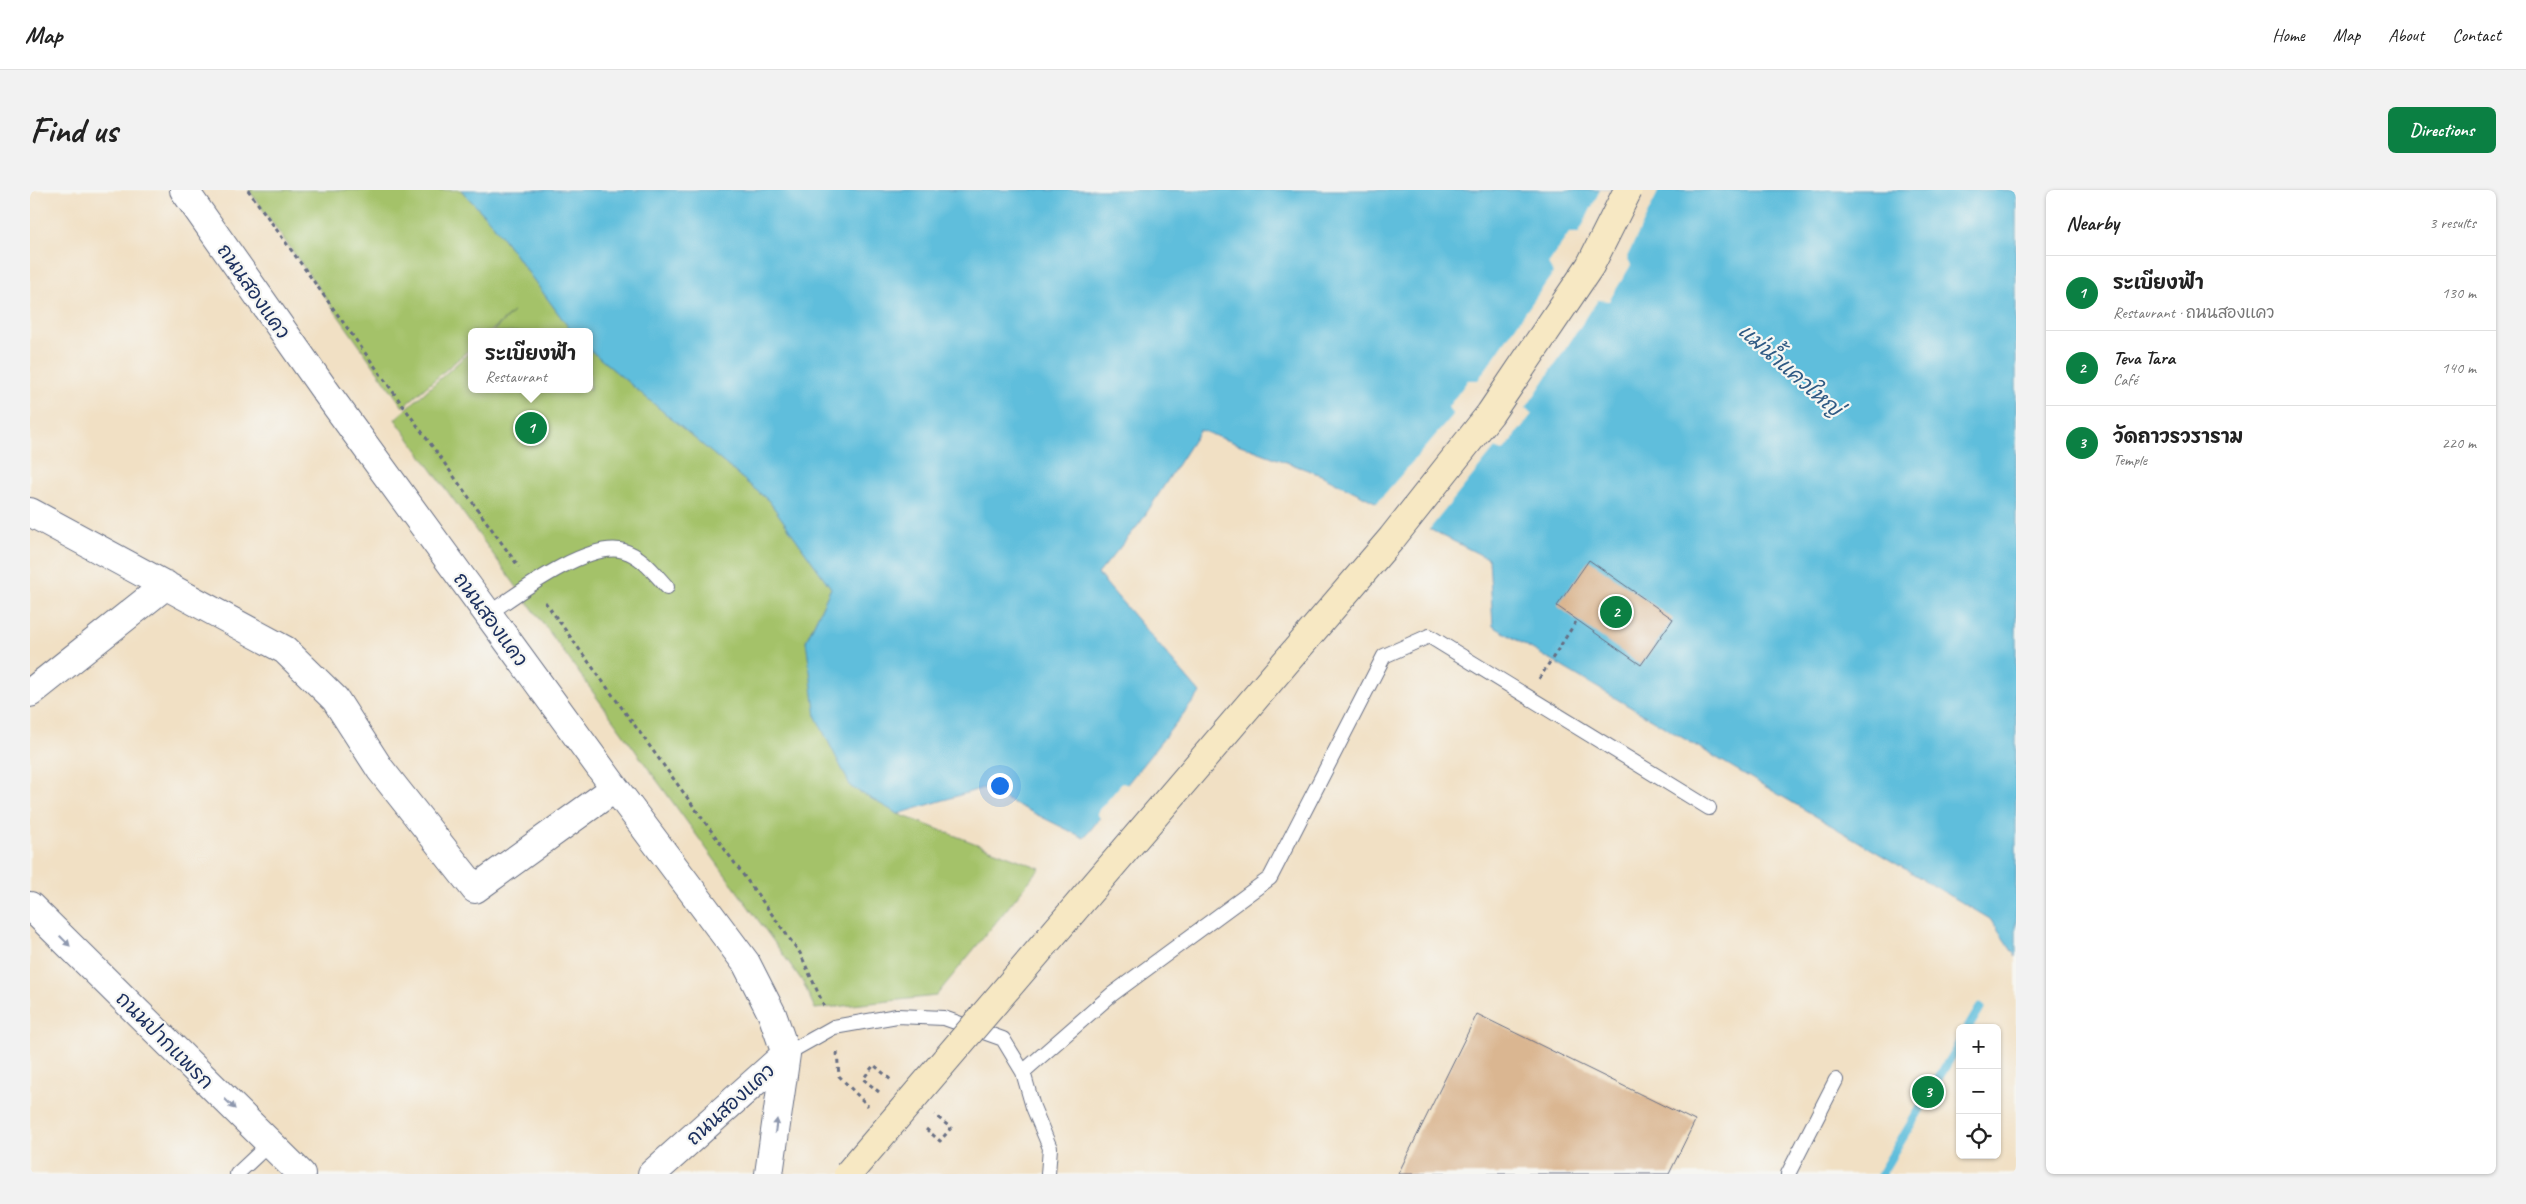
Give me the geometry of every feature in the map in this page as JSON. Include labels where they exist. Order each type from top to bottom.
[{"type":"main road","points":[[848,1174],[1392,538],[1484,422],[1590,266],[1628,190]]},
{"type":"street","name":"ถนนสองแคว","points":[[184,190],[320,384],[615,788],[746,963],[772,1014],[786,1054],[769,1174]]},
{"type":"street","points":[[30,512],[285,650],[335,699],[380,770],[475,889],[615,788]]},
{"type":"street","points":[[30,693],[166,585]]},
{"type":"street","name":"ถนนปากแพรก","points":[[30,906],[301,1174]]},
{"type":"street","name":"ถนนสองแคว","points":[[652,1174],[786,1054]]},
{"type":"lane","points":[[488,614],[532,584],[575,560],[601,551],[622,550],[638,557],[667,587]]},
{"type":"lane","points":[[1023,1072],[1111,995],[1270,878],[1384,656],[1429,636],[1709,808]]},
{"type":"lane","points":[[786,1054],[834,1027],[897,1016],[944,1018],[1003,1038],[1023,1072],[1033,1107],[1050,1148],[1048,1174]]},
{"type":"lane","points":[[1788,1174],[1836,1080]]},
{"type":"lane","points":[[236,1174],[270,1143]]},
{"type":"path","points":[[248,190],[800,953],[834,1027],[839,1076],[869,1107]]},
{"type":"path","points":[[1551,660],[1577,620]]},
{"type":"path","points":[[881,1093],[863,1079],[874,1066],[893,1081]]},
{"type":"path","points":[[920,1124],[940,1141],[951,1128],[930,1112]]},
{"type":"green space","points":[[249,190],[461,190],[491,222],[569,328],[496,328],[514,311],[495,328],[468,328],[468,350],[403,407]]},
{"type":"green space","points":[[593,353],[769,501],[831,588],[806,641],[898,814],[1040,868],[936,996],[815,1009],[803,982],[395,419],[468,354],[468,393],[593,393]]},
{"type":"water","name":"แม่น้ำแควใหญ่","points":[[461,190],[2016,190],[2016,957],[1990,919],[1493,626],[1489,559],[1321,475],[1200,430],[1140,523],[1098,574],[1200,693],[1084,838],[983,788],[898,814],[851,787],[816,717],[806,641],[831,588],[769,501],[593,353],[593,328],[569,328],[491,222]]},
{"type":"pier","points":[[1600,190],[1659,190],[1627,257],[1631,265],[1609,301],[1598,300],[1526,408],[1532,414],[1503,451],[1495,448],[1428,531],[1375,505],[1453,415],[1448,407],[1468,380],[1478,380],[1553,273],[1548,264],[1569,233],[1579,233]]},
{"type":"pier","points":[[1122,783],[1129,785],[1101,820],[1097,813]]},
{"type":"building","points":[[1589,560],[1673,619],[1641,665],[1557,606]]},
{"type":"building","points":[[1477,1014],[1695,1121],[1669,1174],[1398,1174]]},
{"type":"waterway","points":[[1970,1024],[1980,1008]]},
{"type":"waterway","points":[[1881,1174],[1956,1049]]},
{"type":"place","name":"ระเบียงฟ้า","points":[[531,428]]},
{"type":"place","name":"Teva Tara","points":[[1616,612]]},
{"type":"place","name":"วัดถาวรวราราม","points":[[1928,1092]]}]
